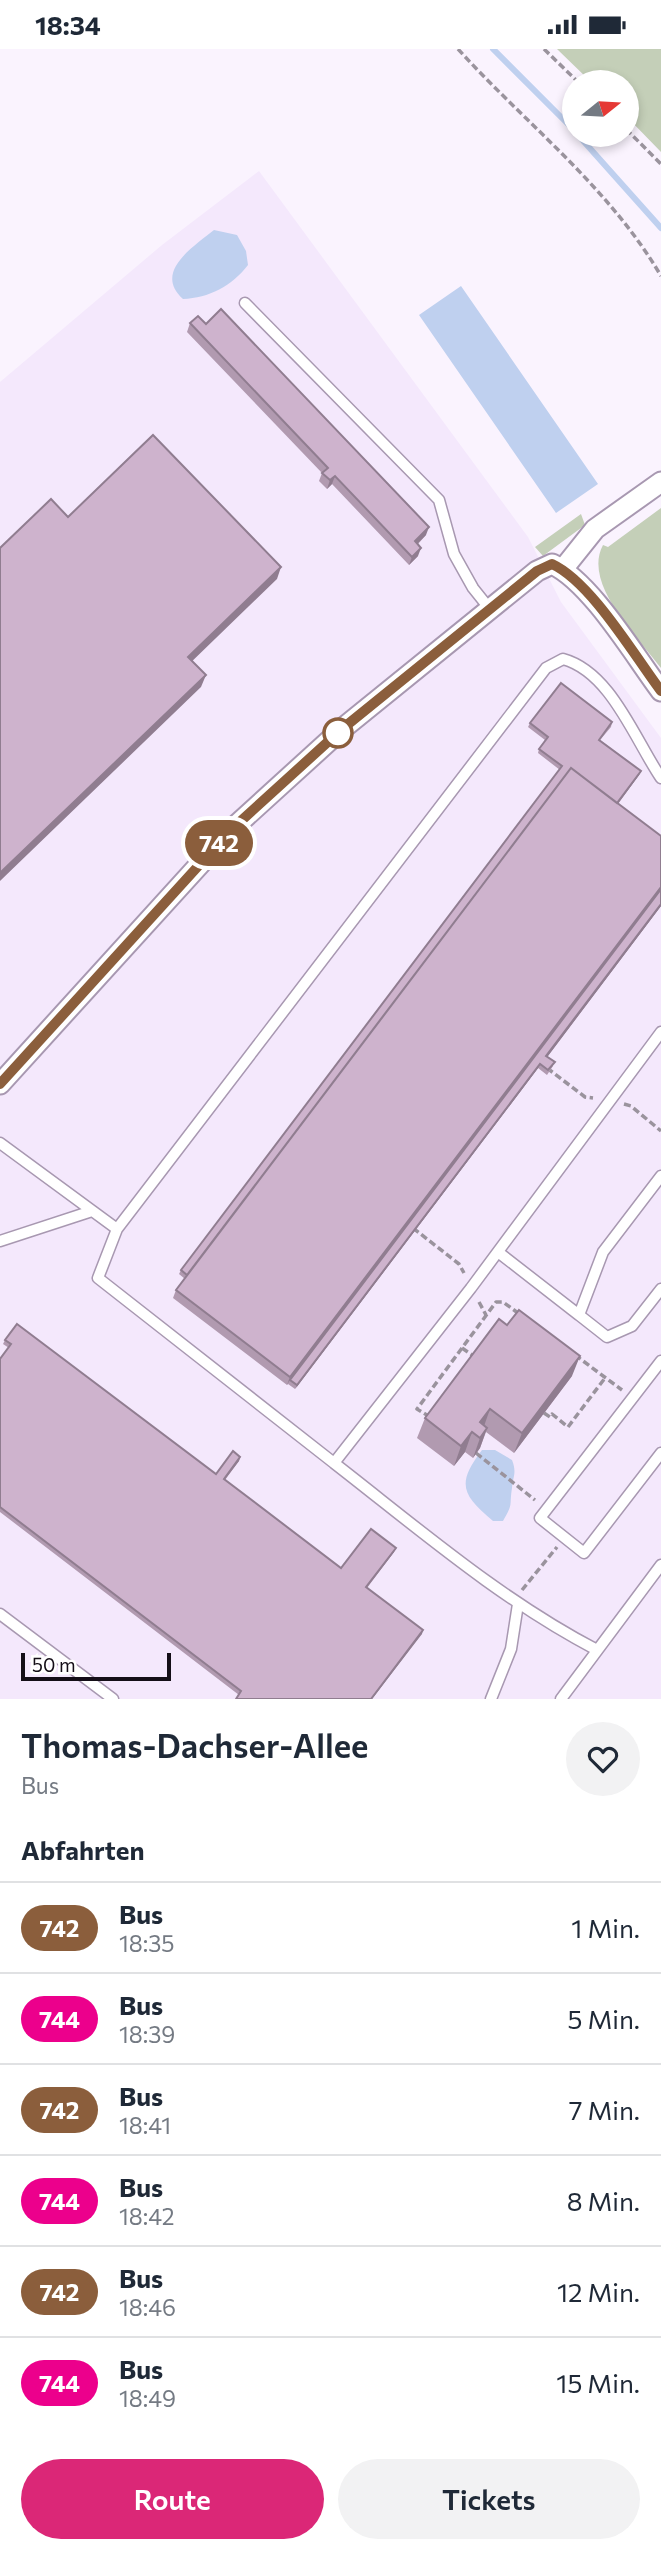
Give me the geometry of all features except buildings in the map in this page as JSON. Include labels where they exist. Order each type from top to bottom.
[{"type":"street","points":[[563,569],[595,529],[661,482]]},
{"type":"street","points":[[0,1084],[231,830],[342,729],[537,571],[552,564],[563,569],[586,590],[661,691]]},
{"type":"lane","points":[[245,303],[439,500],[454,554],[473,588],[489,608]]},
{"type":"lane","points":[[597,1650],[547,1624],[516,1603],[99,1278],[117,1229],[546,668],[563,659],[575,662],[601,684],[661,778]]},
{"type":"lane","points":[[334,1463],[471,1288],[661,1032]]},
{"type":"lane","points":[[0,1143],[117,1229]]},
{"type":"lane","points":[[579,1315],[603,1252],[661,1176]]},
{"type":"lane","points":[[0,1241],[92,1212]]},
{"type":"lane","points":[[498,1252],[607,1337],[632,1327],[661,1289]]},
{"type":"lane","points":[[661,1361],[540,1518],[584,1553],[661,1453]]},
{"type":"lane","points":[[561,1699],[661,1565]]},
{"type":"lane","points":[[491,1699],[510,1649],[516,1603]]},
{"type":"lane","points":[[0,1614],[113,1699]]},
{"type":"path","points":[[458,49],[584,175],[628,227],[661,276]]},
{"type":"path","points":[[544,49],[566,70]]},
{"type":"path","points":[[639,142],[661,164]]},
{"type":"path","points":[[408,1225],[459,1264],[486,1315]]},
{"type":"path","points":[[432,1419],[418,1409],[496,1301],[503,1302],[523,1317]]},
{"type":"path","points":[[564,1347],[632,1398]]},
{"type":"path","points":[[462,1348],[477,1359]]},
{"type":"path","points":[[544,1413],[550,1417],[552,1414],[568,1427],[605,1378]]},
{"type":"path","points":[[476,1453],[532,1497]]},
{"type":"path","points":[[516,1603],[565,1537]]},
{"type":"shaded area","points":[[259,171],[528,537],[561,602],[661,738],[661,1699],[0,1699],[0,382],[162,245]]},
{"type":"green space","points":[[557,49],[661,49],[661,152],[639,129],[639,70],[579,70]]},
{"type":"green space","points":[[661,508],[661,668],[627,626],[606,593],[600,576],[599,560],[603,545],[608,547]]},
{"type":"green space","points":[[581,514],[585,525],[543,556],[535,547]]},
{"type":"water","points":[[214,230],[237,235],[246,251],[248,265],[235,279],[219,289],[202,296],[183,299],[175,289],[172,279],[174,270],[187,252]]},
{"type":"water","points":[[461,286],[598,484],[556,513],[419,315]]},
{"type":"water","points":[[482,1450],[495,1450],[512,1460],[514,1474],[510,1505],[503,1521],[493,1521],[475,1504],[466,1489],[468,1472]]},
{"type":"waterway","points":[[493,49],[562,118]]},
{"type":"waterway","points":[[589,147],[661,228]]},
{"type":"bus line","name":"742","points":[[0,1084],[231,830],[342,729],[537,571],[552,564],[563,569],[586,590],[661,691]]}]
